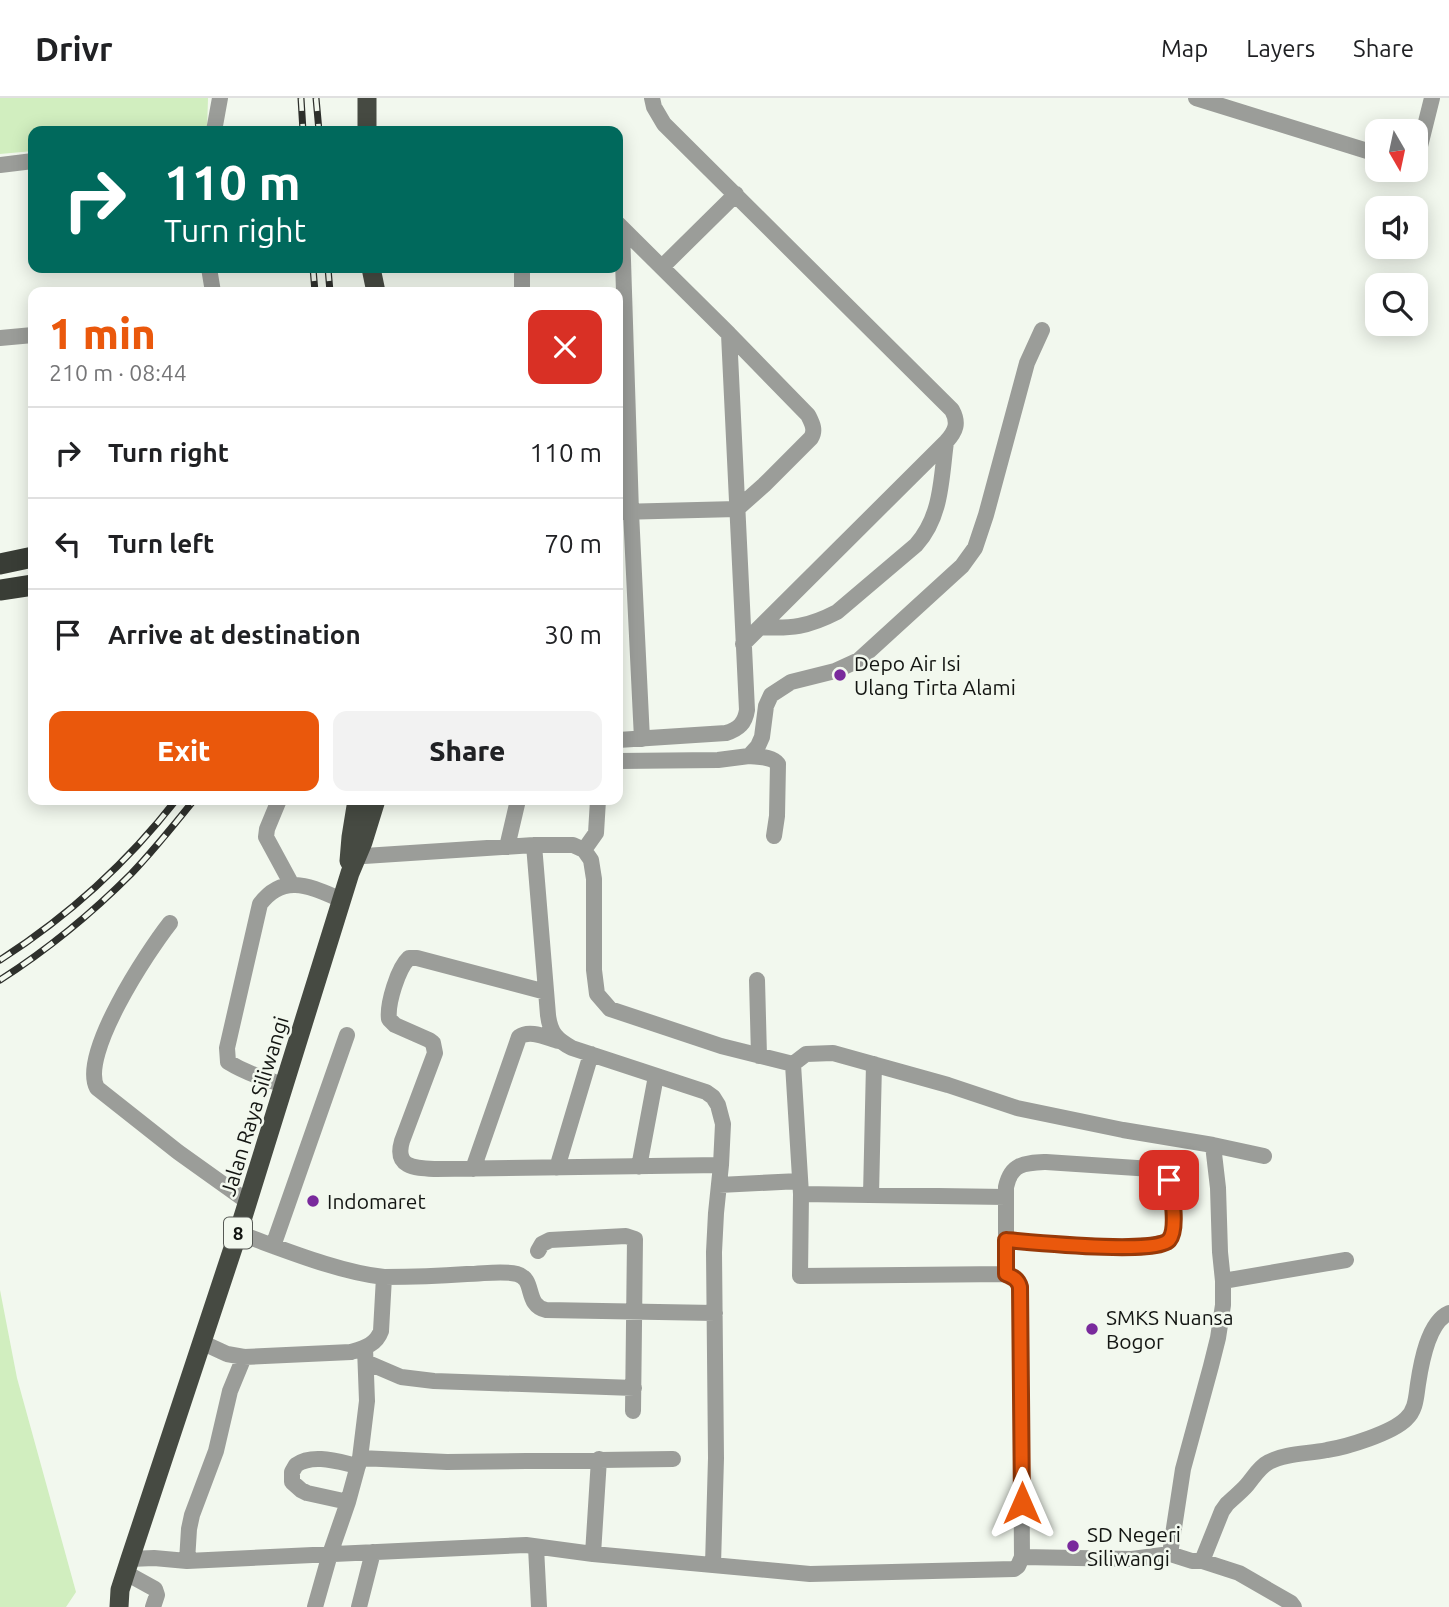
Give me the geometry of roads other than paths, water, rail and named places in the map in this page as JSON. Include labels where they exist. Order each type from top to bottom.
[{"type":"highway","points":[[367,98],[367,126]]},
{"type":"highway","points":[[0,564],[28,558]]},
{"type":"highway","points":[[0,590],[28,586]]},
{"type":"highway","name":"Jalan Raya Siliwangi","points":[[352,862],[357,805]]},
{"type":"highway","name":"Jalan Raya Siliwangi","points":[[109,1607],[124,1582],[248,1202],[352,862],[374,805]]},
{"type":"street","points":[[215,126],[219,98]]},
{"type":"street","points":[[652,98],[664,124],[952,410],[957,421],[956,429],[946,442],[743,644]]},
{"type":"street","points":[[1196,98],[1365,150]]},
{"type":"street","points":[[1427,119],[1432,98]]},
{"type":"street","points":[[0,164],[28,161]]},
{"type":"street","points":[[662,267],[736,194]]},
{"type":"street","points":[[623,229],[802,408],[814,429],[811,438],[737,509],[624,512]]},
{"type":"street","points":[[746,756],[758,746],[762,737],[766,706],[771,695],[791,682],[835,671],[859,660],[956,572],[975,548],[1027,363],[1041,330]]},
{"type":"street","points":[[623,740],[721,734],[733,731],[746,717],[729,334]]},
{"type":"street","points":[[0,338],[28,335]]},
{"type":"street","points":[[623,440],[624,512],[642,739]]},
{"type":"street","points":[[760,627],[793,628],[825,619],[837,612],[916,545],[934,519],[946,442]]},
{"type":"street","points":[[733,731],[746,756]]},
{"type":"street","points":[[623,761],[718,760],[746,756],[772,759],[778,764],[778,816],[774,836]]},
{"type":"street","points":[[277,805],[266,837],[292,884]]},
{"type":"street","points":[[508,847],[517,805]]},
{"type":"street","points":[[584,850],[596,833],[598,805]]},
{"type":"street","points":[[352,862],[534,845],[573,845],[584,850],[591,860],[594,879],[594,970],[597,994],[610,1009],[721,1046],[793,1064]]},
{"type":"street","points":[[534,845],[549,1023],[551,1032],[559,1041]]},
{"type":"street","points":[[284,1085],[228,1062],[227,1048],[260,904],[269,892],[292,884],[316,889],[342,900]]},
{"type":"street","points":[[170,923],[128,988],[102,1037],[94,1061],[94,1083],[178,1152],[248,1202]]},
{"type":"street","points":[[546,992],[417,958],[405,961],[389,1005],[389,1019],[395,1025],[429,1040],[433,1043],[435,1053],[400,1147],[401,1157],[407,1165],[417,1168],[473,1169],[722,1165]]},
{"type":"street","points":[[757,980],[759,1056]]},
{"type":"street","points":[[473,1169],[519,1037],[528,1033],[706,1091],[718,1105],[723,1125],[715,1238],[716,1458],[713,1565]]},
{"type":"street","points":[[273,1246],[347,1035]]},
{"type":"street","points":[[793,1064],[806,1054],[823,1052],[848,1056],[948,1084],[1017,1108],[1264,1156]]},
{"type":"street","points":[[557,1168],[591,1054]]},
{"type":"street","points":[[124,1582],[154,1558],[187,1561],[526,1545],[593,1554],[810,1574],[1014,1569],[1018,1566],[1022,1557],[1019,1282],[1006,1274],[800,1276],[800,1188],[793,1064]]},
{"type":"street","points":[[871,1195],[874,1064]]},
{"type":"street","points":[[639,1167],[656,1076]]},
{"type":"street","points":[[1170,1554],[1182,1469],[1218,1338],[1223,1306],[1218,1188],[1213,1144]]},
{"type":"street","points":[[1006,1240],[1097,1246],[1163,1244],[1171,1237],[1173,1214],[1169,1180],[1166,1175],[1152,1169],[1046,1162],[1016,1167],[1008,1179],[1006,1197],[1006,1240],[1006,1274]]},
{"type":"street","points":[[719,1185],[800,1188],[871,1195],[1006,1197]]},
{"type":"street","points":[[238,1233],[362,1274],[384,1278],[517,1274],[526,1280],[534,1303],[541,1309],[715,1313]]},
{"type":"street","points":[[538,1251],[542,1244],[550,1240],[632,1236],[635,1239],[633,1411]]},
{"type":"street","points":[[1223,1280],[1346,1260]]},
{"type":"street","points":[[315,1607],[359,1462],[367,1410],[365,1355],[381,1331],[384,1278]]},
{"type":"street","points":[[1202,1561],[1222,1511],[1267,1463],[1279,1458],[1344,1446],[1381,1433],[1407,1419],[1413,1410],[1431,1336],[1440,1319],[1449,1313]]},
{"type":"street","points":[[201,1342],[227,1354],[244,1357],[351,1352],[365,1355],[401,1377],[434,1381],[634,1388]]},
{"type":"street","points":[[187,1561],[192,1515],[216,1451],[230,1391],[244,1357]]},
{"type":"street","points":[[348,1502],[301,1490],[292,1482],[292,1472],[296,1465],[308,1459],[359,1462],[673,1459]]},
{"type":"street","points":[[593,1554],[599,1460]]},
{"type":"street","points":[[536,1547],[539,1607]]},
{"type":"street","points":[[359,1607],[373,1552]]},
{"type":"street","points":[[1022,1557],[1132,1559],[1170,1554],[1239,1573],[1294,1607]]},
{"type":"street","points":[[124,1582],[155,1588],[157,1595],[153,1607]]},
{"type":"railway","points":[[301,98],[303,126]]},
{"type":"railway","points":[[316,98],[319,126]]},
{"type":"railway","points":[[313,273],[315,287]]},
{"type":"railway","points":[[328,273],[330,287]]},
{"type":"railway","points":[[0,960],[49,926],[95,888],[137,846],[172,805]]},
{"type":"railway","points":[[0,980],[52,944],[116,889],[190,805]]},
{"type":"place","name":"Depo Air Isi Ulang Tirta Alami","points":[[840,675]]},
{"type":"place","name":"Indomaret","points":[[313,1201]]},
{"type":"place","name":"SMKS Nuansa Bogor","points":[[1092,1329]]},
{"type":"place","name":"SD Negeri Siliwangi","points":[[1073,1546]]}]
